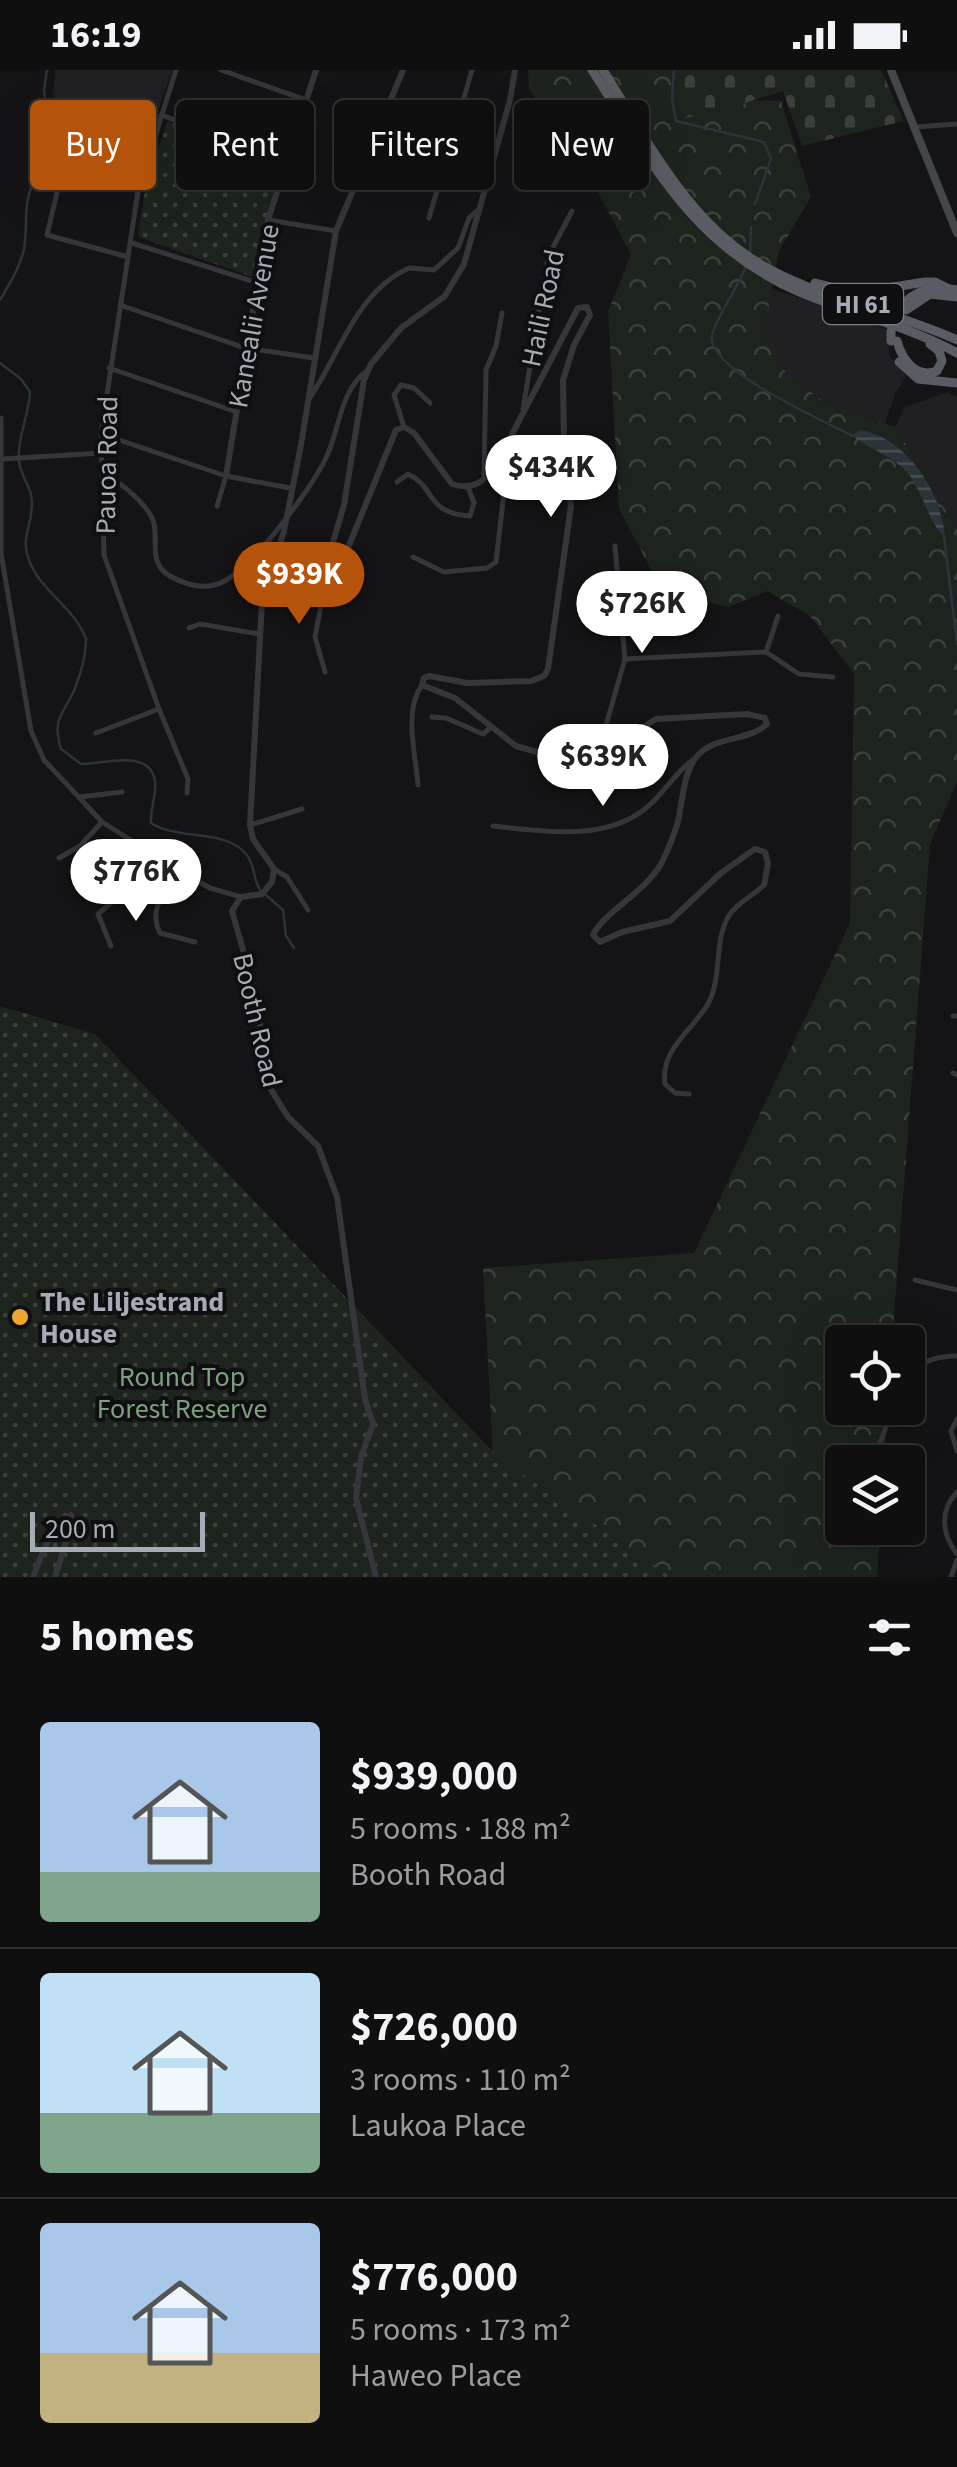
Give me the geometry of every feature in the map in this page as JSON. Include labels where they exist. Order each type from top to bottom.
[{"type":"highway","name":"HI 61","points":[[592,70],[676,199],[706,232],[767,273],[930,338],[957,353]]},
{"type":"highway","name":"HI 61","points":[[603,70],[682,195],[741,256]]},
{"type":"highway","name":"HI 61","points":[[767,273],[957,340]]},
{"type":"highway","points":[[767,273],[856,293],[925,282],[955,290]]},
{"type":"highway","points":[[955,290],[928,288],[914,294],[891,330],[898,362],[918,380],[957,384]]},
{"type":"highway","points":[[887,323],[936,348],[942,361],[938,371],[923,374],[910,366],[894,341]]},
{"type":"main road","points":[[891,70],[957,232]]},
{"type":"street","name":"Pauoa Road","points":[[156,131],[176,70]]},
{"type":"street","points":[[221,70],[306,100]]},
{"type":"street","name":"Kanealii Avenue","points":[[306,100],[316,70]]},
{"type":"street","points":[[308,910],[287,877],[274,869],[252,840],[262,601],[285,519],[336,231],[403,70]]},
{"type":"street","points":[[428,218],[472,70]]},
{"type":"street","points":[[104,474],[120,483],[152,516],[155,560],[166,574],[193,587],[216,585],[234,577],[305,494],[328,456],[351,389],[401,328],[430,310],[450,290],[468,254],[508,111],[515,70]]},
{"type":"street","points":[[162,115],[176,120]]},
{"type":"street","points":[[916,127],[957,124]]},
{"type":"street","points":[[58,190],[48,235],[128,257]]},
{"type":"street","name":"Pauoa Road","points":[[139,190],[101,434],[104,555],[158,709],[188,779],[187,793]]},
{"type":"street","name":"Kanealii Avenue","points":[[217,506],[226,476],[268,220],[277,190]]},
{"type":"street","points":[[308,402],[331,368],[354,316],[399,272],[409,268],[434,270],[458,248],[468,218],[479,209]]},
{"type":"street","name":"Haili Road","points":[[524,409],[548,258],[572,212]]},
{"type":"street","points":[[268,220],[336,231]]},
{"type":"street","points":[[132,243],[258,283]]},
{"type":"street","points":[[120,305],[246,348],[314,358]]},
{"type":"street","points":[[418,785],[413,718],[422,679],[427,676],[467,682],[531,682],[540,679],[548,669],[572,506],[563,380],[574,345],[590,315],[587,307],[578,308],[484,480],[468,487],[449,482],[414,433],[404,427],[394,395],[402,386],[414,388],[430,403]]},
{"type":"street","points":[[484,480],[486,370],[496,346],[502,313]]},
{"type":"street","points":[[109,368],[237,412]]},
{"type":"street","points":[[325,672],[315,638],[326,579],[323,573],[344,505],[356,416],[368,370]]},
{"type":"street","points":[[1,418],[1,553],[31,731],[44,760],[102,822],[210,888],[241,897],[262,894],[270,886],[274,869]]},
{"type":"street","points":[[326,579],[336,576],[391,438],[404,427]]},
{"type":"street","points":[[101,434],[226,476],[290,488]]},
{"type":"street","points":[[413,557],[444,572],[487,568],[496,562],[510,438]]},
{"type":"street","points":[[2,459],[102,453]]},
{"type":"street","points":[[397,482],[408,474],[417,478],[434,504],[452,515],[470,516],[474,503],[468,487]]},
{"type":"street","points":[[597,756],[625,658],[615,546]]},
{"type":"street","points":[[254,555],[273,570]]},
{"type":"street","points":[[766,652],[778,616]]},
{"type":"street","points":[[189,628],[200,624],[260,634]]},
{"type":"street","points":[[625,658],[766,652],[799,674],[834,677]]},
{"type":"street","points":[[422,686],[455,698],[516,746],[580,763],[656,718],[747,714],[766,719],[762,729],[727,739],[696,757],[680,769],[649,806],[624,824],[564,833],[494,826]]},
{"type":"street","points":[[96,733],[158,709]]},
{"type":"street","points":[[432,717],[446,718],[483,734],[490,727]]},
{"type":"street","points":[[689,1094],[675,1093],[666,1084],[667,1060],[712,995],[729,915],[764,886],[765,852],[755,849],[721,873],[670,921],[622,932],[600,942],[594,938],[594,930],[636,896],[656,872],[673,836],[696,757]]},
{"type":"street","points":[[79,797],[122,792]]},
{"type":"street","points":[[250,825],[302,808]]},
{"type":"street","points":[[59,858],[80,846],[102,822]]},
{"type":"street","points":[[111,946],[98,914],[134,883],[142,846]]},
{"type":"street","points":[[180,872],[154,908],[153,920],[160,933],[195,942]]},
{"type":"street","name":"Booth Road","points":[[241,897],[232,915],[257,998],[268,1083],[288,1117],[318,1146],[337,1197],[365,1399],[373,1424],[361,1457],[356,1498],[376,1577]]},
{"type":"street","points":[[916,1280],[957,1290]]},
{"type":"street","points":[[925,1362],[957,1356]]},
{"type":"street","points":[[957,1418],[951,1431],[957,1451]]},
{"type":"street","points":[[952,1577],[957,1557],[946,1540],[943,1525],[951,1498],[957,1492]]},
{"type":"street","points":[[34,1577],[52,1535],[71,1515],[55,1577]]},
{"type":"shaded area","points":[[55,70],[172,70],[156,117],[156,100],[53,100]]},
{"type":"shaded area","points":[[771,289],[886,329],[890,357],[906,376],[885,423],[821,400],[785,371],[762,336]]},
{"type":"shaded area","points":[[947,392],[957,397],[957,529],[895,427],[905,407]]},
{"type":"shaded area","points":[[861,430],[894,444],[920,470],[937,503],[945,538],[910,476],[898,463],[852,435]]},
{"type":"green space","points":[[528,70],[682,70],[717,100],[781,101],[811,197],[779,251],[763,336],[785,371],[821,400],[895,427],[957,529],[957,782],[930,844],[893,1325],[825,1325],[825,1425],[887,1425],[885,1445],[825,1445],[825,1545],[879,1545],[877,1577],[508,1577],[496,1514],[483,1268],[694,1253],[850,923],[854,674],[810,616],[767,591],[729,607],[663,592],[619,509],[608,311],[631,255],[597,190],[649,190],[649,100],[537,100],[529,89]]},
{"type":"green space","points":[[680,70],[881,70],[904,121],[802,146],[783,91],[707,115],[682,118],[678,108]]},
{"type":"green space","points":[[168,120],[176,123],[176,190],[274,190],[257,275],[253,277],[141,238],[138,234],[145,190],[156,190],[156,155]]},
{"type":"green space","name":"Round Top Forest Reserve","points":[[0,1006],[95,1034],[499,1458],[671,1577],[0,1577]]},
{"type":"waterway","points":[[0,300],[22,256],[32,185],[52,161],[44,90],[47,70]]},
{"type":"waterway","points":[[674,70],[672,99],[676,121],[764,142],[771,159],[755,204]]},
{"type":"waterway","points":[[750,254],[751,227]]},
{"type":"waterway","points":[[746,266],[714,329],[716,349],[728,364],[770,394],[853,436]]},
{"type":"waterway","points":[[0,363],[21,379],[30,392],[19,452],[32,499],[26,541],[28,556],[37,575],[75,619],[86,639],[75,688],[58,722],[61,749],[81,764],[124,760],[144,764],[155,781],[151,823],[237,846],[249,858],[260,890]]},
{"type":"waterway","points":[[944,536],[957,644]]},
{"type":"waterway","points":[[266,895],[283,910],[286,936],[294,948]]},
{"type":"place","name":"The Liljestrand House","points":[[20,1317]]}]
